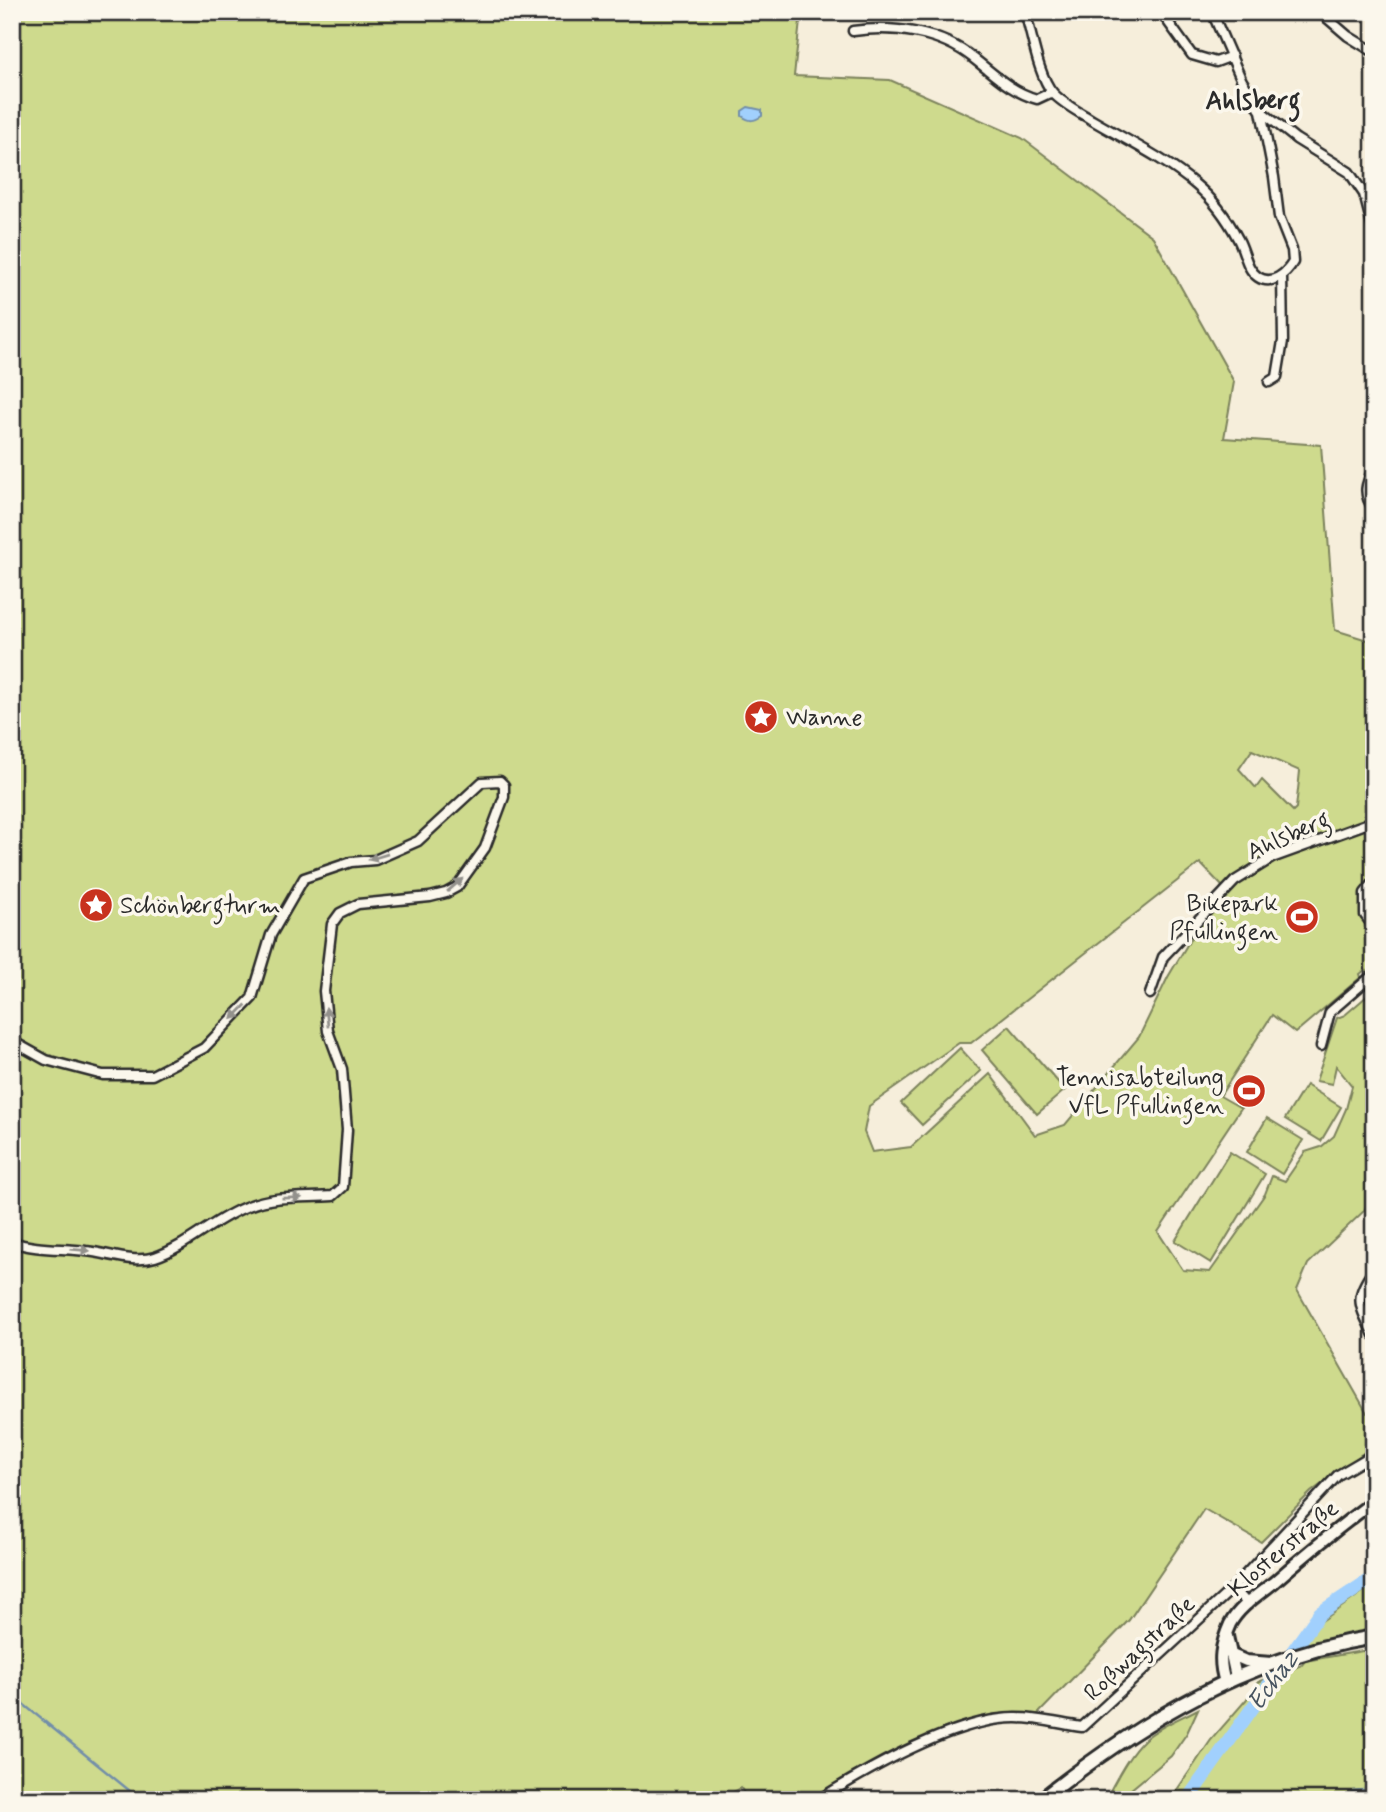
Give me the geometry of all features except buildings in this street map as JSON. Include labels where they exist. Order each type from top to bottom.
[{"type":"main road","name":"Klosterstraße","points":[[1231,1679],[1220,1660],[1222,1644],[1234,1619],[1337,1528],[1374,1501]]},
{"type":"main road","name":"Klosterstraße","points":[[1227,1633],[1231,1679]]},
{"type":"main road","points":[[1041,1800],[1144,1725],[1231,1679],[1275,1662],[1374,1637]]},
{"type":"main road","points":[[1230,1654],[1246,1661],[1275,1662]]},
{"type":"street","points":[[1025,12],[1042,74],[1052,92],[1070,107],[1160,160],[1196,185],[1221,211],[1240,241],[1251,271],[1265,280],[1276,279],[1293,262],[1292,250],[1279,217],[1262,111]]},
{"type":"street","points":[[1161,12],[1192,55],[1216,62],[1232,56]]},
{"type":"street","points":[[1212,12],[1242,81],[1262,111],[1296,139],[1349,172],[1364,194],[1374,233]]},
{"type":"street","points":[[1320,12],[1348,36],[1374,52]]},
{"type":"street","points":[[853,31],[879,29],[932,36],[956,45],[1021,95],[1037,99],[1052,92]]},
{"type":"street","points":[[1269,382],[1277,377],[1283,341],[1282,275]]},
{"type":"street","points":[[1374,467],[1366,484],[1365,496],[1374,509]]},
{"type":"street","points":[[12,1041],[46,1060],[103,1075],[152,1075],[204,1048],[252,998],[271,935],[304,878],[351,862],[375,860],[418,841],[482,782],[500,781],[505,789],[485,848],[457,887],[430,897],[358,904],[340,914],[332,924],[324,991],[328,1031],[342,1069],[347,1130],[343,1187],[333,1196],[275,1198],[247,1206],[152,1258],[132,1259],[87,1251],[29,1247],[12,1242]]},
{"type":"street","name":"Ahlsberg","points":[[1150,994],[1163,957],[1235,881],[1272,858],[1374,821]]},
{"type":"street","points":[[1374,882],[1365,893],[1366,915],[1374,928]]},
{"type":"street","points":[[1321,1046],[1330,1012],[1374,974]]},
{"type":"street","points":[[1374,1270],[1360,1295],[1361,1306],[1374,1335]]},
{"type":"street","name":"Roßwagstraße","points":[[818,1800],[920,1744],[968,1726],[1017,1718],[1082,1727],[1233,1588],[1338,1475],[1374,1454]]},
{"type":"street","points":[[1233,1588],[1248,1604]]},
{"type":"green space","points":[[12,12],[801,12],[794,76],[890,80],[1022,138],[1153,237],[1234,382],[1224,438],[1321,445],[1335,630],[1374,642],[1374,979],[1365,970],[1360,974],[1361,977],[1295,1033],[1272,1015],[1220,1096],[1241,1108],[1158,1232],[1183,1270],[1210,1272],[1265,1194],[1272,1176],[1285,1181],[1305,1152],[1321,1147],[1334,1136],[1346,1109],[1352,1086],[1336,1066],[1332,1084],[1316,1081],[1337,1018],[1345,1015],[1374,990],[1374,1191],[1364,1211],[1308,1264],[1297,1290],[1367,1413],[1374,1413],[1374,1445],[1311,1492],[1261,1542],[1204,1509],[1129,1620],[1038,1714],[1037,1720],[993,1721],[920,1744],[818,1800],[748,1800],[741,1788],[718,1800],[12,1800]],"holes":[[[1252,750],[1300,771],[1296,808],[1293,811],[1262,780],[1256,788],[1239,769]],[[1200,863],[1222,886],[1168,977],[1139,1037],[1065,1125],[1035,1135],[990,1074],[911,1147],[872,1152],[864,1132],[869,1106],[959,1043],[971,1043]]]},
{"type":"green space","points":[[1009,1026],[1065,1090],[1037,1114],[982,1050]]},
{"type":"green space","points":[[960,1048],[981,1071],[922,1125],[901,1103]]},
{"type":"green space","points":[[1306,1085],[1341,1107],[1321,1141],[1285,1119]]},
{"type":"green space","points":[[1267,1118],[1303,1140],[1282,1174],[1247,1152]]},
{"type":"green space","points":[[1230,1152],[1265,1174],[1211,1263],[1175,1241]]},
{"type":"green space","points":[[1374,1584],[1374,1632],[1304,1644],[1316,1625]]},
{"type":"green space","points":[[1374,1649],[1374,1800],[1170,1800],[1211,1740],[1258,1682],[1302,1665],[1305,1661]]},
{"type":"green space","points":[[1198,1709],[1187,1733],[1171,1756],[1118,1800],[1105,1800],[1128,1760],[1145,1739]]},
{"type":"water","points":[[748,107],[762,110],[762,116],[752,120],[745,118],[742,111]]},
{"type":"waterway","name":"Echaz","points":[[1187,1800],[1320,1613],[1374,1577]]},
{"type":"waterway","points":[[12,1695],[141,1800]]},
{"type":"waterway","points":[[1343,1800],[1353,1791],[1374,1789]]},
{"type":"place","name":"Wanne","points":[[761,717]]},
{"type":"place","name":"Schönbergturm","points":[[96,905]]},
{"type":"place","name":"Bikepark Pfullingen","points":[[1302,917]]},
{"type":"place","name":"Tennisabteilung VfL Pfullingen","points":[[1249,1091]]},
{"type":"district","name":"Ahlsberg","points":[[1253,100]]}]
